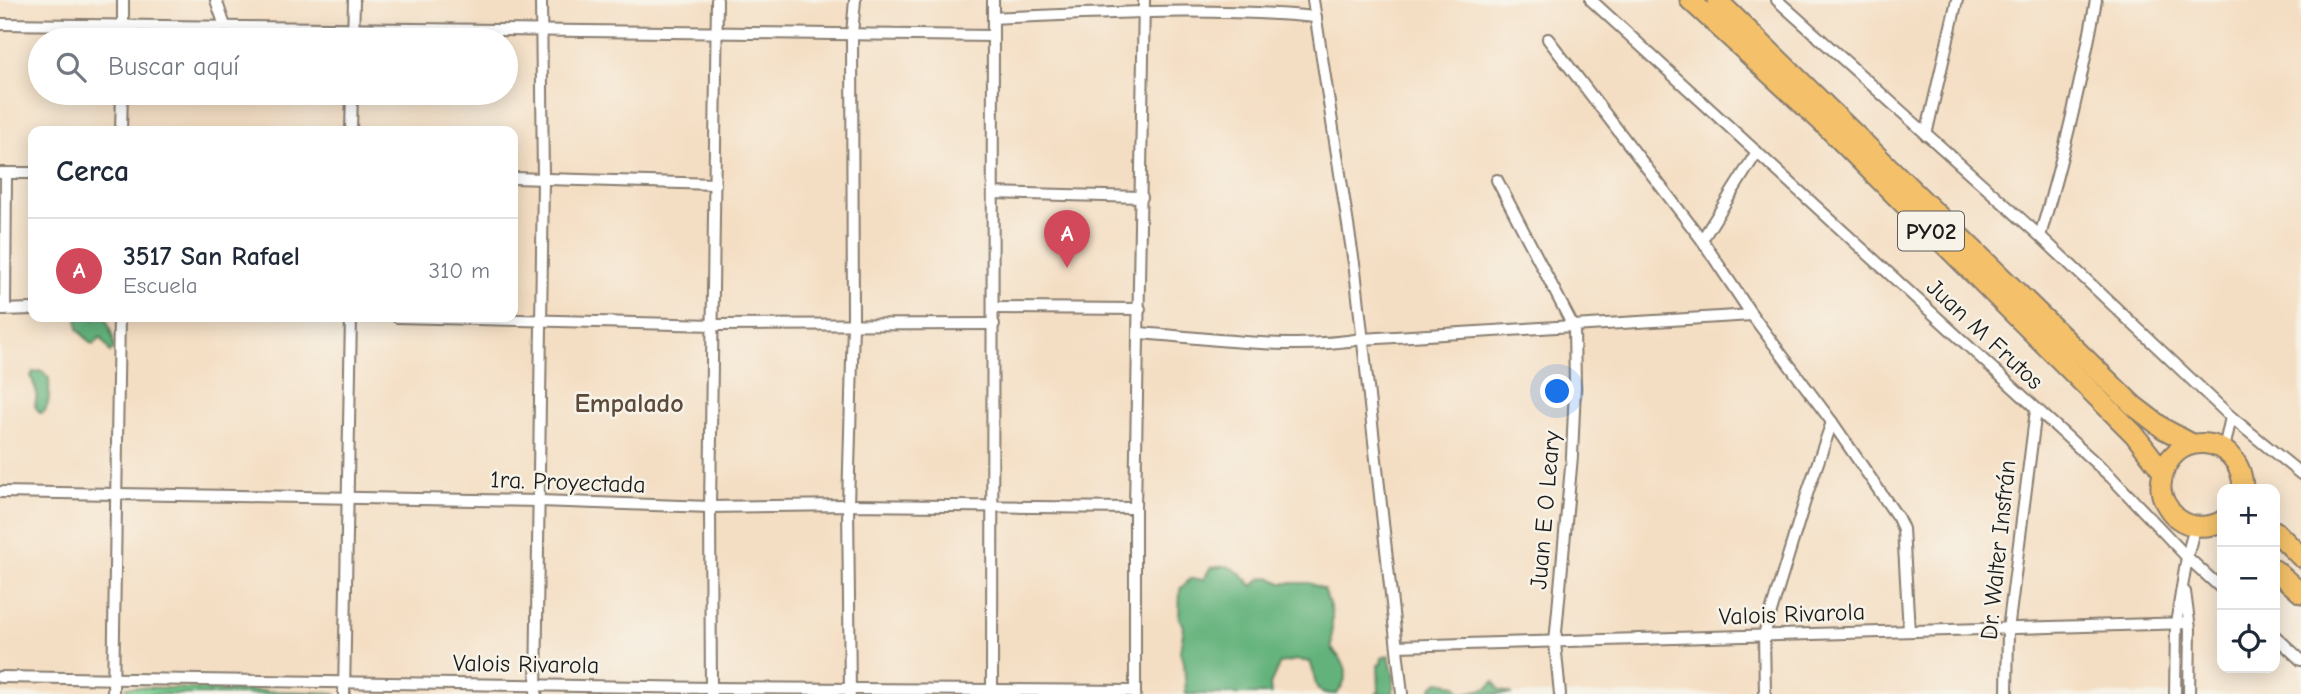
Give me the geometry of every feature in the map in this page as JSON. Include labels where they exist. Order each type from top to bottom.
[{"type":"highway","name":"PY02","points":[[1690,0],[1823,123],[2134,434],[2162,472],[2161,490],[2166,506],[2178,519],[2211,527]]},
{"type":"highway","name":"PY02","points":[[1717,0],[2134,405],[2164,429],[2192,444],[2212,444],[2224,449]]},
{"type":"highway","points":[[2162,472],[2177,452],[2192,444]]},
{"type":"highway","points":[[2224,449],[2240,467],[2242,484]]},
{"type":"highway","points":[[2280,536],[2301,557]]},
{"type":"highway","points":[[2280,574],[2301,593]]},
{"type":"street","points":[[123,0],[123,25]]},
{"type":"street","points":[[216,0],[225,26]]},
{"type":"street","points":[[0,24],[353,28],[354,0]]},
{"type":"street","points":[[536,689],[542,320],[541,0]]},
{"type":"street","points":[[711,691],[710,507],[717,0]]},
{"type":"street","points":[[850,691],[848,505],[853,324],[852,34],[855,0]]},
{"type":"street","points":[[992,693],[993,0]]},
{"type":"street","points":[[1313,0],[1351,244],[1402,694]]},
{"type":"street","name":"Juan M Frutos","points":[[1591,0],[2112,478],[2217,584]]},
{"type":"street","points":[[1777,0],[2040,236],[2231,417],[2301,474]]},
{"type":"street","points":[[1926,135],[1957,0]]},
{"type":"street","points":[[2040,236],[2064,150],[2096,0]]},
{"type":"street","points":[[993,18],[1144,6],[1316,18]]},
{"type":"street","points":[[1135,692],[1135,508],[1144,6]]},
{"type":"street","points":[[518,30],[993,36]]},
{"type":"street","points":[[1548,39],[1702,240],[1752,315],[1832,422],[1902,523],[1909,631]]},
{"type":"street","points":[[121,126],[122,105]]},
{"type":"street","points":[[351,126],[352,105]]},
{"type":"street","points":[[1702,240],[1757,152]]},
{"type":"street","points":[[28,173],[3,173],[2,310],[28,309]]},
{"type":"street","points":[[518,178],[715,184]]},
{"type":"street","name":"Juan E O Leary","points":[[1497,180],[1574,328],[1572,456],[1555,643],[1560,694]]},
{"type":"street","points":[[993,193],[1142,197]]},
{"type":"street","points":[[994,308],[1140,309]]},
{"type":"street","points":[[1139,333],[1276,342],[1344,342],[1752,315]]},
{"type":"street","points":[[518,320],[714,325],[994,324]]},
{"type":"street","points":[[113,694],[119,322]]},
{"type":"street","points":[[344,688],[351,322]]},
{"type":"street","name":"Dr. Walter Insfrán","points":[[2007,694],[2008,630],[2036,410]]},
{"type":"street","points":[[2224,449],[2231,417]]},
{"type":"street","points":[[1765,694],[1764,635],[1832,422]]},
{"type":"street","name":"1ra. Proyectada","points":[[0,492],[540,501],[710,507],[991,505],[1135,508]]},
{"type":"street","points":[[2175,694],[2176,624],[2187,557],[2211,527]]},
{"type":"street","points":[[2184,581],[2189,623],[2189,694]]},
{"type":"street","name":"Valois Rivarola","points":[[1397,646],[2189,623]]},
{"type":"street","points":[[2280,641],[2301,660]]},
{"type":"street","name":"Valois Rivarola","points":[[0,677],[344,688],[1135,692]]},
{"type":"green space","points":[[77,322],[108,322],[114,349],[110,352],[101,337],[94,344],[90,343],[78,329]]},
{"type":"green space","points":[[42,371],[49,378],[49,396],[44,412],[40,413],[35,406],[37,393],[31,376],[33,372]]},
{"type":"green space","points":[[1228,566],[1253,586],[1260,579],[1270,577],[1281,583],[1309,583],[1324,589],[1332,613],[1332,649],[1346,670],[1345,680],[1337,694],[1318,689],[1310,662],[1298,660],[1280,663],[1270,685],[1271,694],[1186,694],[1184,662],[1180,652],[1184,626],[1179,618],[1180,589],[1190,579],[1204,579],[1210,568]]},
{"type":"green space","points":[[1389,655],[1394,677],[1393,694],[1375,694],[1379,692],[1378,665],[1381,664],[1382,658]]},
{"type":"green space","points":[[1494,681],[1499,690],[1512,694],[1462,694],[1488,688]]},
{"type":"green space","points":[[1439,682],[1456,685],[1462,694],[1430,694],[1433,686]]},
{"type":"green space","points":[[126,687],[336,693],[336,694],[126,694]]},
{"type":"place","name":"3517 San Rafael","points":[[1067,268]]},
{"type":"district","name":"Empalado","points":[[629,403]]}]
